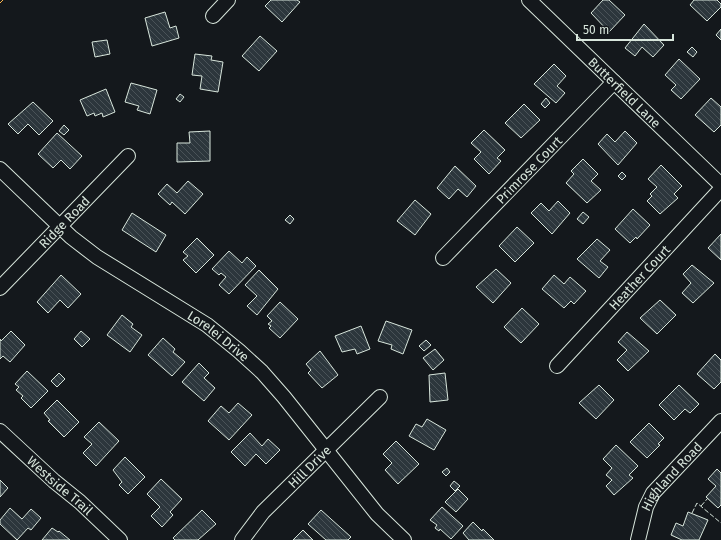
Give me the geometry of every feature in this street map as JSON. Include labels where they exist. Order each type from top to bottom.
[{"type":"street","points":[[213,16],[228,0]]},
{"type":"street","name":"Butterfield Lane","points":[[529,0],[721,185]]},
{"type":"street","name":"Primrose Court","points":[[443,258],[614,82]]},
{"type":"street","name":"Ridge Road","points":[[0,288],[128,156]]},
{"type":"street","name":"Lorelei Drive","points":[[0,169],[60,226],[97,257],[207,325],[262,372],[377,514],[404,540]]},
{"type":"street","name":"Heather Court","points":[[557,366],[721,189]]},
{"type":"street","name":"Hill Drive","points":[[242,540],[263,512],[380,397]]},
{"type":"street","name":"Highland Road","points":[[638,540],[646,507],[653,493],[721,421]]},
{"type":"street","name":"Westside Trail","points":[[0,431],[54,481],[80,502],[120,540]]},
{"type":"building","points":[[271,0],[297,0],[300,2],[282,22],[265,6]]},
{"type":"building","points":[[603,0],[609,0],[625,15],[609,32],[591,13]]},
{"type":"building","points":[[694,0],[717,0],[721,4],[721,7],[707,21],[690,5]]},
{"type":"building","points":[[165,12],[170,28],[176,26],[179,38],[152,46],[145,18]]},
{"type":"building","points":[[644,24],[664,45],[653,57],[642,47],[635,56],[625,48]]},
{"type":"building","points":[[721,29],[721,40],[716,35]]},
{"type":"building","points":[[260,36],[277,51],[259,71],[242,56]]},
{"type":"building","points":[[107,40],[110,54],[95,57],[92,42]]},
{"type":"building","points":[[692,47],[697,52],[693,57],[687,52]]},
{"type":"building","points":[[195,54],[212,56],[211,60],[223,62],[218,92],[200,89],[202,76],[192,75]]},
{"type":"building","points":[[679,59],[700,79],[681,99],[671,90],[676,85],[665,75]]},
{"type":"building","points":[[554,64],[566,76],[557,86],[565,93],[556,103],[534,84]]},
{"type":"building","points":[[131,83],[157,90],[150,114],[137,110],[139,106],[125,102]]},
{"type":"building","points":[[106,89],[115,112],[103,117],[102,113],[95,116],[94,113],[87,116],[80,100]]},
{"type":"building","points":[[180,94],[184,97],[180,102],[176,99]]},
{"type":"building","points":[[546,98],[550,103],[545,108],[541,104]]},
{"type":"building","points":[[711,98],[721,107],[721,125],[714,132],[695,115]]},
{"type":"building","points":[[33,102],[53,121],[39,135],[28,124],[18,134],[8,124]]},
{"type":"building","points":[[524,104],[540,120],[521,138],[505,123]]},
{"type":"building","points":[[64,125],[69,130],[64,135],[59,131]]},
{"type":"building","points":[[484,130],[505,150],[497,158],[501,161],[489,174],[474,159],[481,152],[471,143]]},
{"type":"building","points":[[210,131],[210,161],[177,162],[177,143],[190,143],[189,132]]},
{"type":"building","points":[[625,131],[637,143],[618,165],[598,144],[607,134],[615,142]]},
{"type":"building","points":[[57,133],[82,156],[70,169],[61,160],[53,168],[38,154]]},
{"type":"building","points":[[583,159],[598,174],[591,181],[601,190],[587,203],[566,183],[574,174],[571,171]]},
{"type":"building","points":[[661,165],[682,186],[674,194],[678,198],[660,214],[647,201],[652,196],[650,194],[657,187],[648,179]]},
{"type":"building","points":[[455,166],[476,186],[467,197],[458,189],[449,199],[437,188]]},
{"type":"building","points":[[622,172],[626,176],[622,180],[618,176]]},
{"type":"building","points":[[188,181],[203,194],[185,214],[172,202],[170,205],[158,194],[167,184],[177,193]]},
{"type":"building","points":[[415,200],[431,214],[415,235],[397,221]]},
{"type":"building","points":[[558,201],[570,213],[552,234],[531,213],[541,203],[549,211]]},
{"type":"building","points":[[633,209],[650,225],[637,239],[636,237],[630,243],[615,229]]},
{"type":"building","points":[[583,212],[589,217],[583,224],[577,219]]},
{"type":"building","points":[[132,213],[166,235],[156,252],[122,230]]},
{"type":"building","points":[[290,215],[294,219],[290,224],[285,220]]},
{"type":"building","points":[[517,227],[534,243],[515,262],[499,246]]},
{"type":"building","points":[[721,234],[721,260],[708,248]]},
{"type":"building","points":[[197,238],[214,255],[196,273],[183,260],[188,256],[183,252]]},
{"type":"building","points":[[597,239],[610,250],[600,261],[608,267],[599,278],[577,259]]},
{"type":"building","points":[[229,251],[242,263],[247,257],[256,266],[229,294],[219,285],[226,277],[221,273],[219,275],[212,269]]},
{"type":"building","points":[[692,265],[714,283],[693,303],[682,293],[691,283],[683,274]]},
{"type":"building","points":[[496,269],[511,283],[493,303],[476,287]]},
{"type":"building","points":[[259,270],[278,289],[257,315],[247,306],[257,296],[245,285]]},
{"type":"building","points":[[61,275],[81,294],[68,308],[60,300],[48,313],[37,302]]},
{"type":"building","points":[[554,275],[564,284],[570,277],[586,291],[574,304],[571,301],[564,308],[542,289]]},
{"type":"building","points":[[660,300],[676,315],[657,334],[640,318]]},
{"type":"building","points":[[280,302],[298,319],[280,338],[269,328],[271,326],[268,324],[272,321],[267,316]]},
{"type":"building","points":[[522,308],[539,324],[521,343],[504,327]]},
{"type":"building","points":[[122,315],[133,324],[131,327],[142,335],[130,352],[107,335]]},
{"type":"building","points":[[386,321],[412,330],[403,354],[391,349],[392,345],[378,341]]},
{"type":"building","points":[[361,326],[370,349],[357,354],[355,349],[342,352],[335,336]]},
{"type":"building","points":[[11,331],[25,345],[10,362],[3,356],[0,359],[0,339],[1,341]]},
{"type":"building","points":[[81,331],[90,339],[82,347],[74,339]]},
{"type":"building","points":[[627,332],[649,351],[628,371],[617,360],[627,350],[618,342]]},
{"type":"building","points":[[163,338],[175,349],[173,352],[185,362],[172,376],[148,355]]},
{"type":"building","points":[[426,340],[431,345],[424,351],[419,346]]},
{"type":"building","points":[[435,349],[444,360],[433,370],[423,358]]},
{"type":"building","points":[[320,351],[338,375],[322,388],[308,373],[311,370],[306,364]]},
{"type":"building","points":[[715,354],[721,360],[721,382],[714,389],[697,374]]},
{"type":"building","points":[[199,363],[209,373],[204,378],[215,388],[204,401],[182,382]]},
{"type":"building","points":[[27,371],[48,391],[31,408],[21,398],[23,396],[16,390],[19,387],[15,384]]},
{"type":"building","points":[[59,373],[65,379],[57,387],[51,381]]},
{"type":"building","points":[[445,373],[448,400],[430,402],[429,375]]},
{"type":"building","points":[[599,385],[614,400],[596,419],[579,403]]},
{"type":"building","points":[[679,385],[699,404],[690,413],[685,409],[674,420],[659,405]]},
{"type":"building","points":[[57,400],[79,422],[64,437],[48,421],[50,420],[44,413]]},
{"type":"building","points":[[238,403],[252,415],[229,440],[208,421],[221,406],[229,413]]},
{"type":"building","points":[[427,419],[446,430],[434,450],[409,436],[416,424],[422,427]]},
{"type":"building","points":[[99,422],[119,441],[96,466],[83,453],[92,444],[84,437]]},
{"type":"building","points":[[649,423],[664,438],[658,444],[660,445],[647,458],[630,442]]},
{"type":"building","points":[[250,433],[262,446],[268,439],[280,450],[266,464],[256,454],[245,466],[231,452]]},
{"type":"building","points":[[396,441],[419,464],[398,484],[385,470],[392,463],[383,454]]},
{"type":"building","points":[[616,445],[638,466],[629,475],[633,478],[614,495],[606,486],[612,480],[606,475],[612,468],[603,459]]},
{"type":"building","points":[[125,457],[145,477],[128,494],[119,485],[122,482],[113,470]]},
{"type":"building","points":[[447,468],[450,472],[446,476],[442,472]]},
{"type":"building","points":[[717,469],[721,473],[721,505],[718,508],[706,497],[716,486],[708,479]]},
{"type":"building","points":[[161,479],[182,499],[170,512],[173,515],[162,527],[151,516],[160,507],[147,494]]},
{"type":"building","points":[[0,480],[8,488],[0,497]]},
{"type":"building","points":[[454,481],[460,486],[455,491],[450,486]]},
{"type":"building","points":[[458,489],[468,499],[456,512],[445,502]]},
{"type":"building","points":[[442,507],[463,526],[451,539],[440,529],[439,531],[435,528],[437,525],[430,520]]},
{"type":"building","points":[[10,508],[22,519],[31,509],[41,518],[31,530],[28,528],[17,540],[0,524],[0,520]]},
{"type":"building","points":[[202,510],[216,524],[198,540],[175,540],[173,538]]},
{"type":"building","points":[[321,510],[351,537],[348,540],[326,540],[308,524]]},
{"type":"building","points":[[688,512],[708,520],[699,540],[682,540],[671,535],[676,523],[683,526]]},
{"type":"building","points":[[473,522],[494,540],[469,540],[463,533]]},
{"type":"building","points":[[52,528],[58,532],[59,531],[70,540],[42,540]]},
{"type":"building","points":[[303,530],[313,540],[293,540]]},
{"type":"fence","points":[[701,506],[708,498]]},
{"type":"fence","points":[[692,513],[697,503],[721,523]]},
{"type":"power","points":[[0,3],[3,0]]}]
